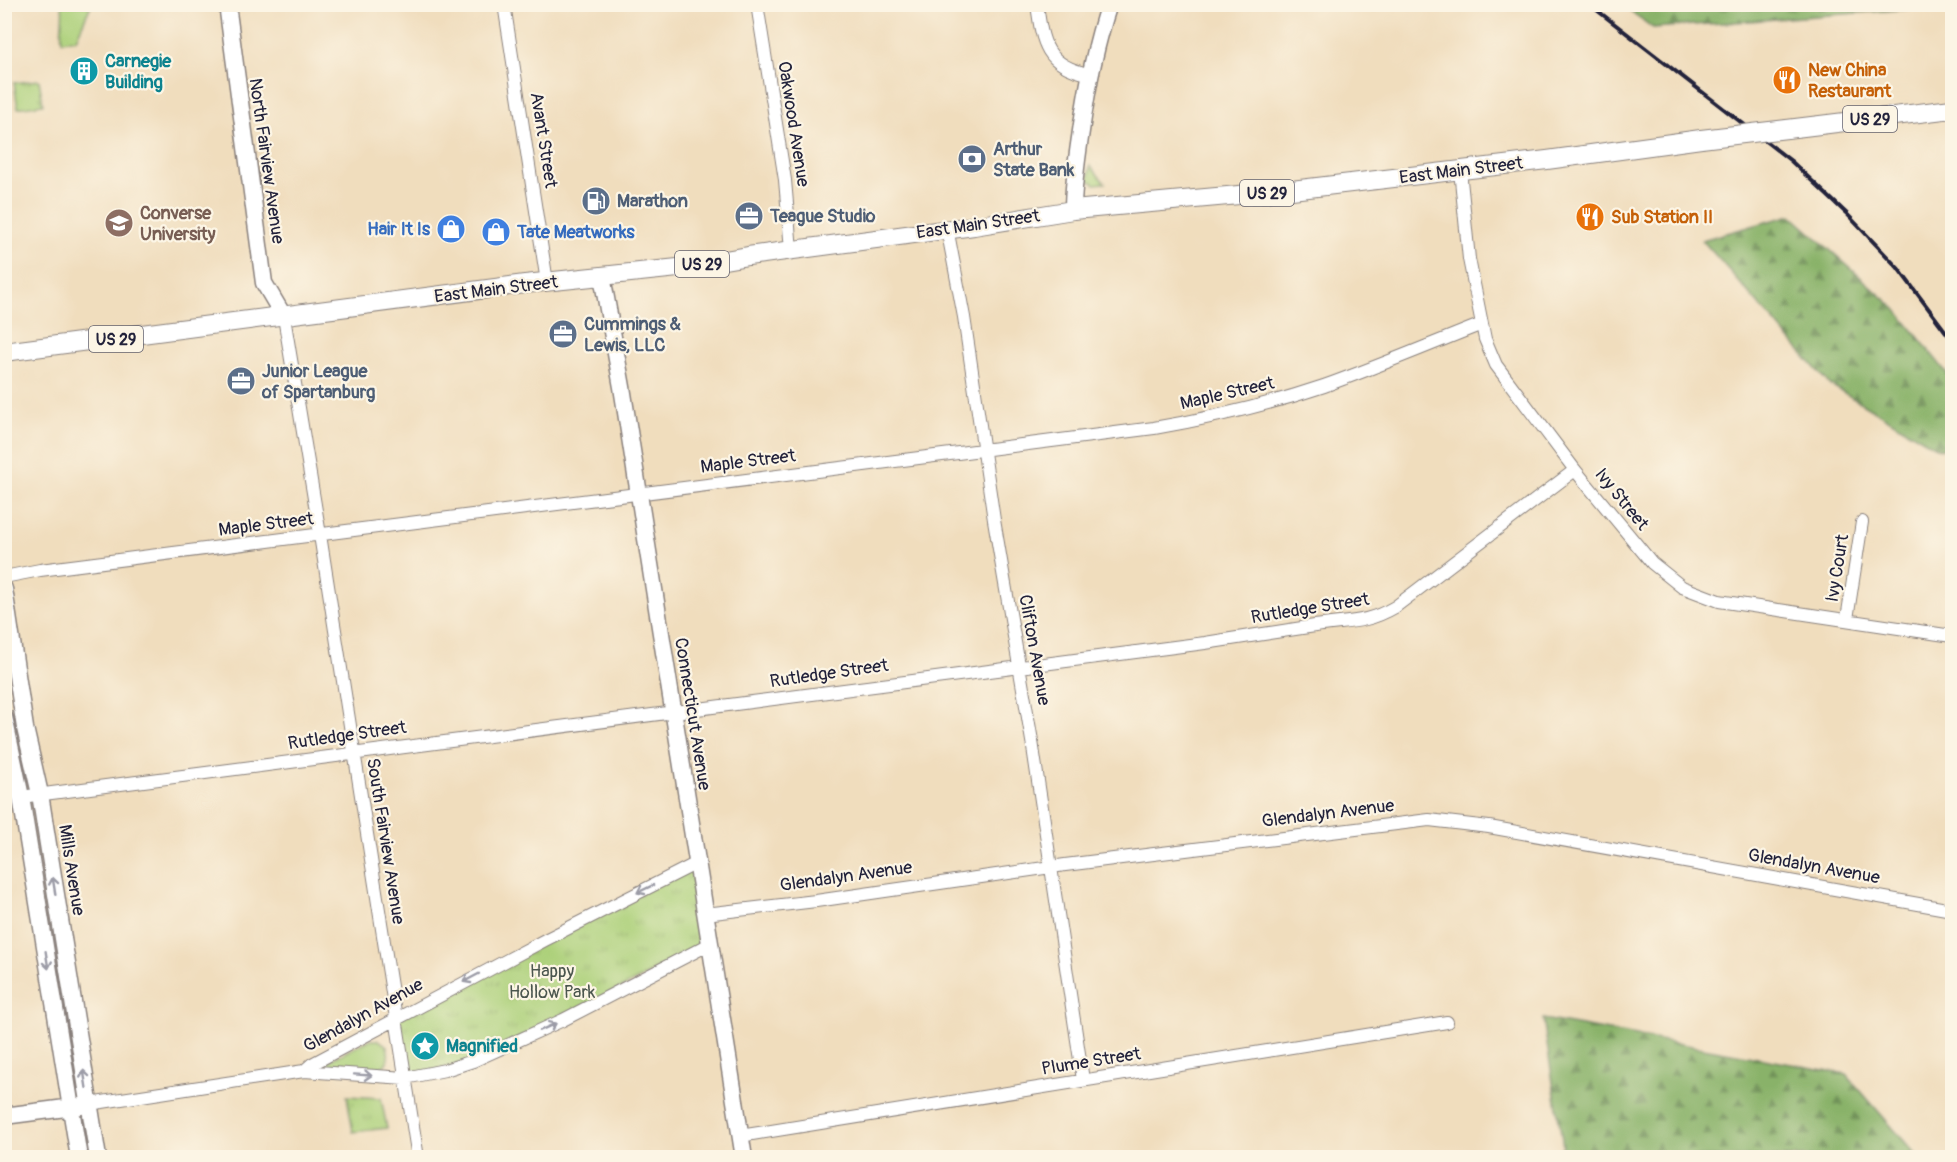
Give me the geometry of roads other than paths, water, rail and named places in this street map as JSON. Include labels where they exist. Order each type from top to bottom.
[{"type":"main road","name":"East Main Street","points":[[4,352],[547,282],[678,268],[1073,210],[1283,191],[1953,109]]},
{"type":"street","name":"North Fairview Avenue","points":[[227,4],[264,283],[284,317]]},
{"type":"street","name":"Avant Street","points":[[504,4],[547,282]]},
{"type":"street","name":"Oakwood Avenue","points":[[758,4],[785,180],[791,250]]},
{"type":"street","points":[[1037,4],[1041,36],[1054,58],[1064,67],[1089,74]]},
{"type":"street","points":[[1073,210],[1073,188],[1089,74],[1109,4]]},
{"type":"street","name":"Ivy Street","points":[[1460,170],[1469,259],[1490,352],[1503,377],[1575,470],[1652,563],[1682,587],[1719,601],[1953,636]]},
{"type":"street","name":"Clifton Avenue","points":[[947,228],[964,316],[1083,1080]]},
{"type":"street","name":"Connecticut Avenue","points":[[602,276],[622,387],[744,1158]]},
{"type":"street","name":"South Fairview Avenue","points":[[284,317],[418,1158]]},
{"type":"street","name":"Maple Street","points":[[4,577],[40,570],[1154,428],[1240,410],[1325,386],[1482,324]]},
{"type":"street","name":"Rutledge Street","points":[[21,797],[1371,619],[1395,607],[1575,470]]},
{"type":"street","name":"Ivy Court","points":[[1847,619],[1862,522]]},
{"type":"street","name":"Mills Avenue","points":[[4,589],[25,728],[40,794],[98,1158]]},
{"type":"street","points":[[25,728],[5,726],[21,797],[79,1158]]},
{"type":"street","name":"Glendalyn Avenue","points":[[705,914],[816,902],[1050,867],[1430,820],[1490,827],[1953,910]]},
{"type":"street","name":"Glendalyn Avenue","points":[[304,1071],[312,1064],[395,1019],[697,863]]},
{"type":"street","name":"Glendalyn Avenue","points":[[4,1116],[304,1071],[405,1078],[445,1070],[563,1020],[710,944]]},
{"type":"street","name":"Plume Street","points":[[740,1136],[1447,1022]]},
{"type":"railway","points":[[1589,4],[1791,161],[1847,214],[1898,268],[1952,340]]},
{"type":"place","name":"Carnegie Building","points":[[84,71]]},
{"type":"place","name":"New China Restaurant","points":[[1787,80]]},
{"type":"place","name":"Arthur State Bank","points":[[972,159]]},
{"type":"place","name":"Marathon","points":[[596,201]]},
{"type":"place","name":"Teague Studio","points":[[749,216]]},
{"type":"place","name":"Sub Station II","points":[[1590,217]]},
{"type":"place","name":"Converse University","points":[[119,223]]},
{"type":"place","name":"Hair It Is","points":[[451,229]]},
{"type":"place","name":"Tate Meatworks","points":[[496,232]]},
{"type":"place","name":"Cummings & Lewis, LLC","points":[[563,334]]},
{"type":"place","name":"Junior League of Spartanburg","points":[[241,381]]},
{"type":"place","name":"Magnified","points":[[425,1046]]},
{"type":"park label","name":"Happy Hollow Park","points":[[552,981]]}]
